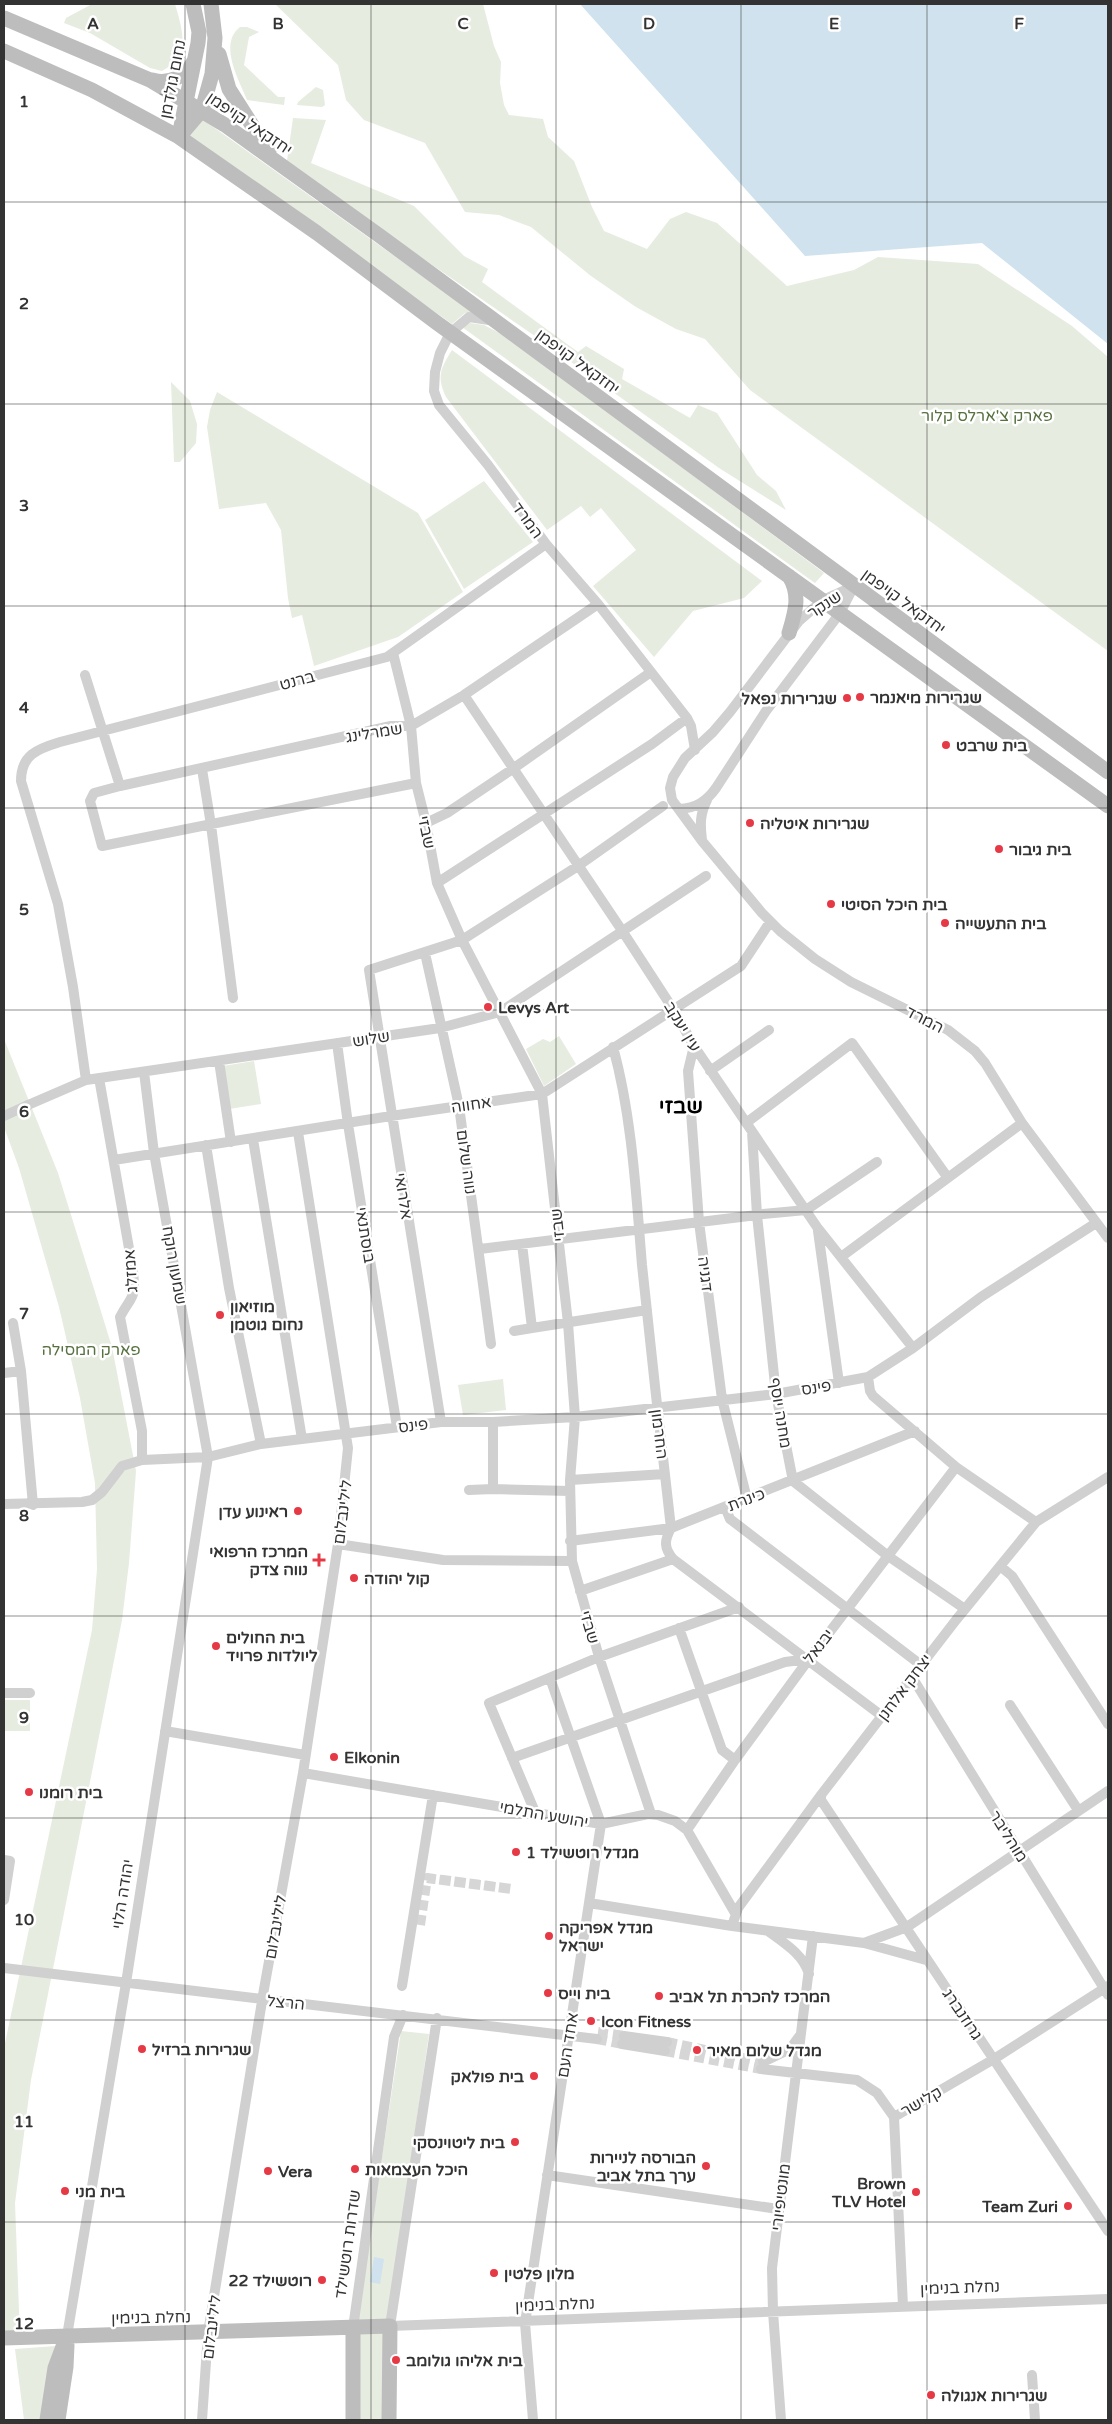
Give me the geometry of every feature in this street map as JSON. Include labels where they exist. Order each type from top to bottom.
[{"type":"main road","name":"נחום גולדמן","points":[[179,137],[199,32],[194,4]]},
{"type":"main road","name":"נחום גולדמן","points":[[179,137],[202,110],[212,74],[215,38],[211,4]]},
{"type":"main road","name":"יחזקאל קויפמן","points":[[4,18],[150,80],[202,110],[274,160],[507,330],[1108,772]]},
{"type":"main road","points":[[215,38],[222,71],[229,89],[274,160]]},
{"type":"main road","points":[[4,52],[92,90],[179,137],[317,233],[450,333],[788,574],[1108,806]]},
{"type":"main road","points":[[150,80],[164,82],[176,78],[188,71],[196,55]]},
{"type":"main road","points":[[788,574],[794,583],[796,596],[796,608],[789,633]]},
{"type":"main road","points":[[389,2420],[390,2326]]},
{"type":"main road","name":"נחלת בנימין","points":[[4,2338],[390,2326]]},
{"type":"main road","name":"שדרות רוטשילד","points":[[353,2328],[353,2420]]},
{"type":"main road","name":"יהודה הלוי","points":[[47,2420],[55,2368],[67,2336]]},
{"type":"main road","name":"יהודה הלוי","points":[[58,2420],[67,2362],[67,2336]]},
{"type":"street","name":"המרד","points":[[507,330],[491,321],[474,317],[462,322],[450,333],[440,353],[435,372],[434,392],[439,405],[488,465],[546,544],[598,604],[687,718],[691,726],[695,750]]},
{"type":"street","name":"ברנט","points":[[86,1080],[73,987],[58,904],[21,781],[24,762],[37,749],[387,657],[546,544]]},
{"type":"street","name":"שנקר","points":[[679,809],[672,800],[670,788],[673,777],[685,758],[695,750],[730,712],[789,633],[809,610],[823,600],[854,586]]},
{"type":"street","name":"שנקר","points":[[707,800],[766,711],[840,613],[854,586]]},
{"type":"street","name":"שמרלינג","points":[[211,825],[102,846],[90,801],[94,793],[120,786],[391,726],[411,726],[464,695],[598,604]]},
{"type":"street","name":"שבזי","points":[[393,654],[411,726],[416,783],[438,883],[462,940],[542,1094],[568,1322],[575,1417],[570,1486],[572,1561],[599,1657],[651,1814]]},
{"type":"street","points":[[426,823],[447,813],[651,672]]},
{"type":"street","points":[[85,675],[120,786]]},
{"type":"street","name":"עין יעקב","points":[[464,695],[623,932],[673,1009],[710,1071],[817,1227],[913,1348]]},
{"type":"street","points":[[438,883],[545,814],[687,718]]},
{"type":"street","points":[[202,769],[233,998]]},
{"type":"street","points":[[211,825],[416,783]]},
{"type":"street","points":[[679,809],[691,808],[707,800]]},
{"type":"street","points":[[702,841],[700,818],[701,811],[707,800]]},
{"type":"street","points":[[425,953],[462,940],[578,866],[663,806]]},
{"type":"street","name":"המרד","points":[[679,809],[702,841],[770,922],[815,959],[852,982],[948,1030],[967,1044],[985,1063],[1022,1123],[1108,1238]]},
{"type":"street","name":"שלוש","points":[[4,1116],[86,1080],[440,1028],[500,1012],[706,876]]},
{"type":"street","name":"אחווה","points":[[114,1160],[154,1152],[253,1139],[542,1094],[740,966],[753,943],[770,922]]},
{"type":"street","name":"אלרואי","points":[[425,953],[369,970],[441,1422]]},
{"type":"street","name":"נווה שלום","points":[[425,953],[440,1028],[459,1106],[480,1249],[491,1344]]},
{"type":"street","points":[[710,1071],[768,1030]]},
{"type":"street","name":"בוסתנאי","points":[[338,1043],[348,1124],[397,1427]]},
{"type":"street","points":[[749,1127],[852,1043],[948,1178]]},
{"type":"street","name":"דגניה","points":[[694,1046],[688,1071],[699,1222],[722,1398],[747,1499]]},
{"type":"street","name":"החרמון","points":[[613,1047],[623,1082],[656,1407],[671,1528],[665,1539],[667,1551],[673,1559]]},
{"type":"street","points":[[219,1061],[231,1142]]},
{"type":"street","name":"שמעון רוקח","points":[[144,1072],[154,1152],[208,1457]]},
{"type":"street","name":"אמזלג","points":[[99,1078],[135,1289],[132,1301],[120,1317],[142,1431],[142,1460]]},
{"type":"street","points":[[841,1257],[1022,1123]]},
{"type":"street","name":"מחנה יוסף","points":[[749,1127],[760,1215],[776,1394],[793,1481]]},
{"type":"street","name":"לילינבלום","points":[[202,2420],[208,2333],[262,1999],[303,1773],[348,1466],[345,1434],[298,1132]]},
{"type":"street","points":[[253,1139],[302,1439]]},
{"type":"street","points":[[206,1146],[229,1288],[261,1444]]},
{"type":"street","points":[[480,1249],[806,1210],[877,1162]]},
{"type":"street","name":"פינס","points":[[4,1504],[33,1505],[92,1500],[102,1492],[122,1466],[142,1460],[208,1457],[261,1444],[441,1422],[493,1422],[575,1417],[722,1398],[776,1394],[839,1384],[868,1377],[913,1348],[981,1297],[1096,1223]]},
{"type":"street","points":[[817,1227],[839,1384]]},
{"type":"street","points":[[522,1244],[532,1328]]},
{"type":"street","points":[[514,1330],[647,1310]]},
{"type":"street","points":[[13,1323],[21,1371],[33,1505]]},
{"type":"street","points":[[4,1370],[21,1371]]},
{"type":"street","points":[[868,1377],[870,1391],[873,1396],[956,1467],[1036,1522]]},
{"type":"street","points":[[493,1422],[493,1489]]},
{"type":"street","name":"כינרת","points":[[570,1541],[671,1528],[915,1431]]},
{"type":"street","name":"יהודה הלוי","points":[[67,2336],[126,1983],[208,1457]]},
{"type":"street","name":"יבנאל","points":[[687,1830],[735,1760],[809,1659],[956,1467]]},
{"type":"street","points":[[469,1490],[570,1486],[665,1474]]},
{"type":"street","name":"יצחק אלחנן","points":[[732,1926],[735,1913],[821,1795],[965,1609],[1036,1522],[1108,1476]]},
{"type":"street","points":[[793,1481],[888,1556],[965,1609]]},
{"type":"street","points":[[725,1507],[730,1519],[848,1607],[921,1665]]},
{"type":"street","points":[[338,1544],[443,1560],[572,1561]]},
{"type":"street","points":[[580,1591],[673,1559],[809,1659],[882,1716]]},
{"type":"street","points":[[1000,1566],[1012,1576],[1108,1724]]},
{"type":"street","points":[[535,1812],[489,1703],[599,1657],[738,1607]]},
{"type":"street","points":[[679,1628],[722,1750],[735,1760]]},
{"type":"street","points":[[512,1758],[785,1662],[809,1659]]},
{"type":"street","name":"מוהליבר","points":[[912,1677],[1107,1990]]},
{"type":"street","name":"אחד העם","points":[[533,2420],[525,2322],[601,1824],[550,1678]]},
{"type":"street","points":[[4,1693],[30,1693]]},
{"type":"street","points":[[1010,1705],[1078,1810]]},
{"type":"street","points":[[165,1731],[305,1755]]},
{"type":"street","name":"יהושע התלמי","points":[[303,1773],[601,1824],[651,1814],[675,1821],[687,1830]]},
{"type":"street","points":[[864,1943],[907,1927],[1020,1853],[1078,1810],[1108,1792]]},
{"type":"street","points":[[402,1986],[433,1795]]},
{"type":"street","name":"גרוזנברג","points":[[821,1795],[821,1800],[907,1927],[926,1960],[1108,2231]]},
{"type":"street","points":[[687,1830],[735,1913]]},
{"type":"street","points":[[4,1860],[10,1861],[4,1900]]},
{"type":"street","points":[[589,1903],[768,1930],[814,1939],[864,1943],[926,1960]]},
{"type":"street","points":[[768,1930],[798,1955],[806,1966],[809,1976]]},
{"type":"street","name":"מונטיפיורי","points":[[781,2420],[773,2312],[772,2268],[778,2209],[814,1939]]},
{"type":"street","name":"הרצל","points":[[4,1968],[569,2034],[580,2031],[597,2035]]},
{"type":"street","name":"קלישר","points":[[903,2306],[894,2117],[1107,1990]]},
{"type":"street","name":"שדרות רוטשילד","points":[[353,2328],[394,2037],[403,2015]]},
{"type":"street","points":[[390,2326],[438,2018]]},
{"type":"street","points":[[802,2031],[790,2049],[762,2065],[797,2073],[849,2078],[864,2083],[877,2093],[894,2117]]},
{"type":"street","points":[[623,2040],[666,2047]]},
{"type":"street","points":[[547,2176],[778,2209]]},
{"type":"street","name":"נחלת בנימין","points":[[390,2326],[1108,2299]]},
{"type":"street","points":[[1032,2375],[1035,2420]]},
{"type":"green space","points":[[92,4],[175,4],[182,33],[181,50],[177,58],[162,71],[150,68],[90,33],[64,23],[66,18]]},
{"type":"green space","name":"פארק צ'ארלס קלור","points":[[275,4],[483,4],[494,46],[501,62],[500,83],[504,105],[509,115],[543,119],[548,137],[574,161],[592,207],[604,231],[647,249],[670,219],[686,212],[717,223],[787,286],[854,270],[878,257],[978,264],[1072,326],[1108,357],[1108,651],[750,390],[705,339],[676,329],[636,307],[591,276],[531,227],[499,215],[465,212],[425,143],[364,120],[346,100],[338,65]]},
{"type":"green space","points":[[240,27],[247,27],[259,32],[249,37],[244,65],[278,97],[285,97],[284,105],[247,100],[235,73],[230,52],[234,34]]},
{"type":"green space","points":[[316,87],[323,90],[325,105],[322,107],[297,105],[298,102]]},
{"type":"green space","points":[[293,118],[326,120],[311,163],[414,206],[464,256],[488,269],[482,282],[578,352],[586,346],[624,369],[622,379],[690,418],[698,405],[717,413],[757,475],[776,491],[786,510],[719,468],[532,334],[301,174],[287,161]]},
{"type":"green space","points":[[202,119],[473,312],[465,313],[452,324],[187,136]]},
{"type":"green space","points":[[470,323],[484,325],[507,337],[824,573],[815,583],[462,327]]},
{"type":"green space","points":[[452,350],[762,581],[744,598],[693,611],[654,657],[593,586],[636,550],[601,508],[590,517],[581,506],[547,530],[446,397],[441,383],[441,372]]},
{"type":"green space","points":[[171,382],[190,401],[197,424],[196,443],[180,462],[174,462]]},
{"type":"green space","points":[[217,392],[418,513],[463,592],[398,637],[314,666],[302,615],[292,618],[281,530],[266,503],[219,509],[207,427],[210,410]]},
{"type":"green space","points":[[484,481],[533,542],[464,589],[425,520]]},
{"type":"green space","points":[[559,1036],[576,1064],[544,1086],[526,1049],[543,1039],[550,1042]]},
{"type":"green space","name":"פארק המסילה","points":[[4,1039],[58,1173],[112,1347],[136,1471],[129,1563],[122,1620],[31,2080],[15,2203],[20,2338],[4,2338],[4,2048],[92,1630],[97,1569],[95,1483],[80,1398],[59,1307],[19,1168],[4,1127]]},
{"type":"green space","points":[[254,1061],[261,1104],[229,1109],[223,1066]]},
{"type":"green space","points":[[503,1379],[506,1410],[463,1415],[458,1385]]},
{"type":"green space","points":[[4,1700],[30,1700],[30,1731],[4,1731]]},
{"type":"green space","points":[[401,2031],[429,2034],[402,2223],[384,2420],[357,2420],[357,2336],[360,2303]]},
{"type":"green space","points":[[56,2346],[44,2420],[24,2420],[15,2349]]},
{"type":"water","points":[[580,4],[1108,4],[1108,344],[982,243],[805,256]]},
{"type":"water","points":[[374,2257],[384,2259],[380,2284],[370,2282]]},
{"type":"tunnel","points":[[420,1925],[427,1878],[512,1889],[427,1878]]},
{"type":"tunnel","points":[[598,2032],[624,2036]]},
{"type":"tunnel","points":[[597,2039],[622,2044]]},
{"type":"tunnel","points":[[667,2042],[763,2062]]},
{"type":"tunnel","points":[[665,2051],[761,2069]]},
{"type":"place","name":"שגרירות מיאנמר","points":[[860,697]]},
{"type":"place","name":"שגרירות נפאל","points":[[847,698]]},
{"type":"place","name":"בית שרבט","points":[[946,745]]},
{"type":"place","name":"שגרירות איטליה","points":[[750,823]]},
{"type":"place","name":"בית גיבור","points":[[999,849]]},
{"type":"place","name":"בית היכל הסיטי","points":[[831,904]]},
{"type":"place","name":"בית התעשייה","points":[[945,923]]},
{"type":"place","name":"Levys Art","points":[[488,1007]]},
{"type":"place","name":"מוזיאון נחום גוטמן","points":[[220,1315]]},
{"type":"place","name":"ראינוע עדן","points":[[298,1511]]},
{"type":"place","name":"המרכז הרפואי נווה צדק","points":[[319,1560]]},
{"type":"place","name":"קול יהודה","points":[[354,1578]]},
{"type":"place","name":"בית החולים ליולדות פרויד","points":[[216,1646]]},
{"type":"place","name":"Elkonin","points":[[334,1757]]},
{"type":"place","name":"בית רומנו","points":[[29,1792]]},
{"type":"place","name":"מגדל רוטשילד 1","points":[[516,1852]]},
{"type":"place","name":"מגדל אפריקה ישראל","points":[[549,1936]]},
{"type":"place","name":"בית וייס","points":[[548,1993]]},
{"type":"place","name":"המרכז להכרת תל אביב","points":[[659,1996]]},
{"type":"place","name":"Icon Fitness","points":[[591,2021]]},
{"type":"place","name":"שגרירות ברזיל","points":[[142,2049]]},
{"type":"place","name":"מגדל שלום מאיר","points":[[697,2050]]},
{"type":"place","name":"בית פולאק","points":[[534,2076]]},
{"type":"place","name":"בית ליטוינסקי","points":[[515,2142]]},
{"type":"place","name":"הבורסה לניירות ערך בתל אביב","points":[[706,2166]]},
{"type":"place","name":"היכל העצמאות","points":[[355,2169]]},
{"type":"place","name":"Vera","points":[[268,2171]]},
{"type":"place","name":"בית מני","points":[[65,2191]]},
{"type":"place","name":"Brown TLV Hotel","points":[[916,2192]]},
{"type":"place","name":"Team Zuri","points":[[1068,2206]]},
{"type":"place","name":"מלון פלטין","points":[[494,2273]]},
{"type":"place","name":"רוטשילד 22","points":[[322,2280]]},
{"type":"place","name":"בית אליהו גולומב","points":[[396,2360]]},
{"type":"place","name":"שגרירות אנגולה","points":[[931,2395]]},
{"type":"district","name":"שבזי","points":[[681,1106]]}]
